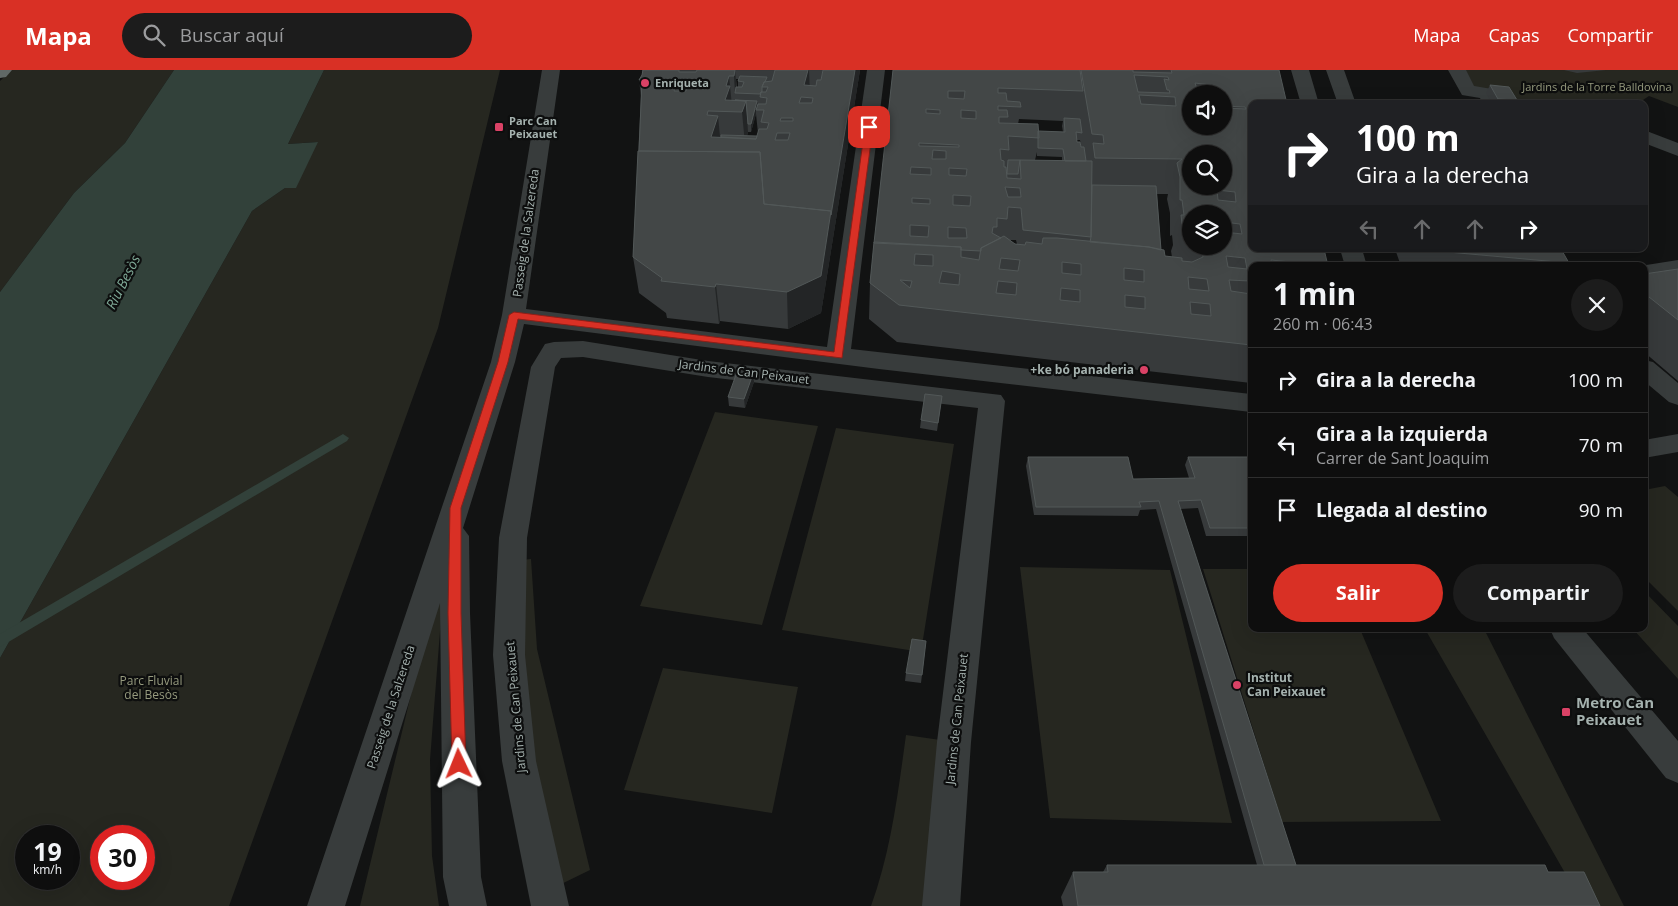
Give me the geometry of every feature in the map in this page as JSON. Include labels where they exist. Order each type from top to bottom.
[{"type":"highway","points":[[0,73],[3,70]]},
{"type":"street","name":"Passeig de la Salzereda","points":[[326,906],[503,362],[514,315],[551,70]]},
{"type":"street","points":[[838,355],[876,70]]},
{"type":"street","points":[[1300,70],[1309,100]]},
{"type":"street","points":[[1335,70],[1346,100]]},
{"type":"street","points":[[1457,70],[1468,91],[1486,93],[1490,100]]},
{"type":"street","points":[[1648,138],[1678,150]]},
{"type":"street","points":[[1648,271],[1678,267]]},
{"type":"street","points":[[1648,292],[1678,288]]},
{"type":"street","points":[[514,315],[1248,403]]},
{"type":"street","name":"Jardins de Can Peixauet","points":[[550,906],[519,761],[517,742],[509,655],[513,538],[543,367],[554,350],[583,349],[708,369],[992,402],[954,742],[941,906]]},
{"type":"street","points":[[1648,371],[1678,396]]},
{"type":"street","points":[[1648,447],[1678,443]]},
{"type":"street","name":"Passeig de la Salzereda","points":[[455,508],[455,613],[462,877],[468,906]]},
{"type":"street","points":[[1567,632],[1678,767]]},
{"type":"green space","points":[[11,70],[174,70],[125,143],[74,193],[0,292],[0,81]]},
{"type":"green space","name":"Parc Fluvial del Besòs","points":[[324,70],[500,70],[438,328],[229,906],[0,906],[0,658],[252,211],[285,188],[317,142],[288,144]]},
{"type":"green space","name":"Jardins de la Torre Balldovina","points":[[1457,70],[1678,70],[1678,107],[1649,96],[1643,100],[1497,100],[1468,91]]},
{"type":"green space","points":[[715,412],[818,426],[762,625],[640,606]]},
{"type":"green space","points":[[836,428],[954,444],[921,652],[782,630]]},
{"type":"green space","points":[[1665,486],[1678,497],[1678,611],[1648,581],[1648,489]]},
{"type":"green space","points":[[531,559],[537,649],[590,870],[547,891],[512,561]]},
{"type":"green space","points":[[1020,567],[1170,570],[1232,823],[1050,818]]},
{"type":"green space","points":[[1203,569],[1248,569],[1248,632],[1361,632],[1441,821],[1282,822]]},
{"type":"green space","points":[[436,591],[443,593],[430,760],[432,856],[439,906],[360,906]]},
{"type":"green space","points":[[1648,595],[1678,626],[1678,679],[1636,632],[1648,632]]},
{"type":"green space","points":[[1427,632],[1486,632],[1624,906],[1584,906]]},
{"type":"green space","points":[[663,668],[798,687],[772,813],[624,790]]},
{"type":"green space","points":[[906,735],[954,742],[941,906],[871,906],[889,843]]},
{"type":"water","name":"Riu Besòs","points":[[174,70],[324,70],[288,144],[318,142],[296,188],[285,188],[252,211],[0,658],[0,292],[74,193],[125,143]]},
{"type":"building","points":[[643,70],[696,72],[697,70],[735,70],[734,76],[729,76],[726,86],[730,86],[725,100],[746,101],[742,112],[708,111],[707,115],[718,116],[711,137],[756,139],[759,129],[767,129],[769,123],[761,122],[764,110],[756,110],[758,104],[766,104],[767,98],[760,97],[761,92],[766,92],[768,87],[762,87],[764,82],[772,81],[775,70],[808,70],[804,85],[816,86],[817,80],[821,80],[823,70],[855,70],[831,215],[831,211],[764,204],[760,152],[639,151],[642,80],[639,80]],"holes":[[[676,85],[688,85],[686,91],[674,91]],[[801,97],[813,98],[812,103],[799,103]],[[781,118],[793,118],[793,121],[780,121]],[[777,133],[790,133],[788,140],[775,140]]]},
{"type":"building","points":[[893,70],[1080,70],[1083,91],[998,88],[998,93],[1006,93],[1007,101],[1020,102],[1021,107],[998,106],[998,110],[1007,110],[1008,117],[999,117],[999,123],[1038,124],[1039,138],[1008,136],[1009,150],[1000,149],[1001,160],[1004,161],[1004,167],[1006,167],[1007,178],[1021,179],[1020,160],[1092,161],[1091,237],[1023,230],[1021,208],[1008,207],[1007,219],[997,218],[997,227],[993,227],[992,233],[1001,238],[981,248],[981,251],[961,250],[961,247],[874,243]],"holes":[[[948,91],[965,91],[964,99],[948,98]],[[926,109],[940,110],[940,114],[926,113]],[[961,110],[976,111],[976,119],[961,118]],[[919,143],[959,145],[959,147],[919,146]],[[933,150],[946,151],[946,159],[932,159]],[[911,167],[931,168],[931,175],[910,174]],[[949,168],[967,169],[966,176],[949,175]],[[1005,187],[1020,188],[1021,197],[1008,197]],[[953,195],[971,196],[970,206],[953,205]],[[912,198],[930,199],[930,204],[912,203]],[[910,225],[929,226],[928,237],[910,236]],[[948,227],[966,228],[967,238],[948,238]]]},
{"type":"building","points":[[1081,70],[1133,70],[1133,72],[1172,73],[1171,70],[1279,70],[1286,100],[1248,100],[1248,252],[1325,252],[1327,262],[1271,260],[1271,262],[1248,262],[1248,281],[1229,280],[1231,291],[1248,294],[1248,345],[899,305],[870,283],[874,242],[961,247],[961,257],[979,260],[981,248],[1004,236],[1015,244],[1025,245],[1026,242],[1042,244],[1043,238],[1057,238],[1149,247],[1164,250],[1165,256],[1182,258],[1182,261],[1192,262],[1203,257],[1203,255],[1232,255],[1232,233],[1242,234],[1240,224],[1232,223],[1232,205],[1183,205],[1182,200],[1180,200],[1180,177],[1177,163],[1182,159],[1095,158],[1093,143],[1104,144],[1103,135],[1092,134]],"holes":[[[1134,75],[1168,77],[1169,80],[1164,79],[1167,90],[1170,93],[1138,92]],[[1139,95],[1175,97],[1176,106],[1141,104]],[[915,254],[933,255],[933,266],[914,265]],[[1226,256],[1245,258],[1247,269],[1228,267]],[[1001,258],[1020,260],[1018,271],[999,269]],[[1062,262],[1081,264],[1081,275],[1062,273]],[[1124,268],[1144,270],[1144,282],[1124,280]],[[942,271],[960,274],[959,285],[939,283]],[[1188,277],[1207,279],[1209,291],[1189,289]],[[900,280],[912,281],[910,288]],[[998,281],[1017,283],[1016,295],[996,293]],[[1061,288],[1080,290],[1080,302],[1060,300]],[[1125,295],[1145,297],[1145,309],[1125,307]],[[1190,302],[1210,304],[1211,316],[1191,314]]]},
{"type":"building","points":[[740,76],[767,77],[762,87],[762,92],[760,94],[735,93],[736,87],[742,87],[744,82],[738,81]]},
{"type":"building","points":[[1490,85],[1509,87],[1517,100],[1498,99]]},
{"type":"building","points":[[735,100],[757,101],[751,124],[748,124],[746,101]]},
{"type":"building","points":[[1064,118],[1080,119],[1082,133],[1076,132],[1077,142],[1080,142],[1081,147],[1084,147],[1086,161],[1065,161],[1063,149],[1038,148],[1038,131],[1065,132]]},
{"type":"building","points":[[721,135],[757,136],[756,139],[721,137]]},
{"type":"building","points":[[638,151],[760,152],[764,204],[831,211],[821,276],[787,292],[716,284],[715,287],[661,281],[662,278],[633,257]]},
{"type":"building","points":[[1008,160],[1020,160],[1018,174],[1007,174]]},
{"type":"building","points":[[1092,185],[1156,186],[1161,250],[1149,247],[1090,242]]},
{"type":"building","points":[[1448,252],[1563,252],[1568,262]]},
{"type":"building","points":[[1678,269],[1678,320],[1648,296],[1648,273]]},
{"type":"building","points":[[737,372],[753,374],[744,399],[728,397]]},
{"type":"building","points":[[925,394],[942,396],[938,423],[921,420]]},
{"type":"building","points":[[1028,457],[1128,457],[1133,479],[1195,478],[1188,457],[1248,457],[1248,528],[1210,528],[1201,500],[1178,501],[1296,865],[1264,865],[1159,501],[1139,502],[1141,507],[1036,507]]},
{"type":"building","points":[[912,639],[926,641],[922,675],[906,673]]},
{"type":"building","points":[[1107,865],[1545,865],[1548,872],[1584,872],[1600,906],[1078,906],[1073,872],[1108,872]]},
{"type":"waterway","points":[[0,641],[343,438]]},
{"type":"place","name":"Enriqueta","points":[[645,83]]},
{"type":"place","name":"Parc Can Peixauet","points":[[499,127]]},
{"type":"place","name":"+ke bó panaderia","points":[[1144,370]]},
{"type":"place","name":"Institut Can Peixauet","points":[[1237,685]]},
{"type":"place","name":"Metro Can Peixauet","points":[[1566,712]]},
{"type":"route","points":[[459,764],[455,613],[455,508],[503,362],[514,315],[720,342],[838,355],[869,127]]}]
